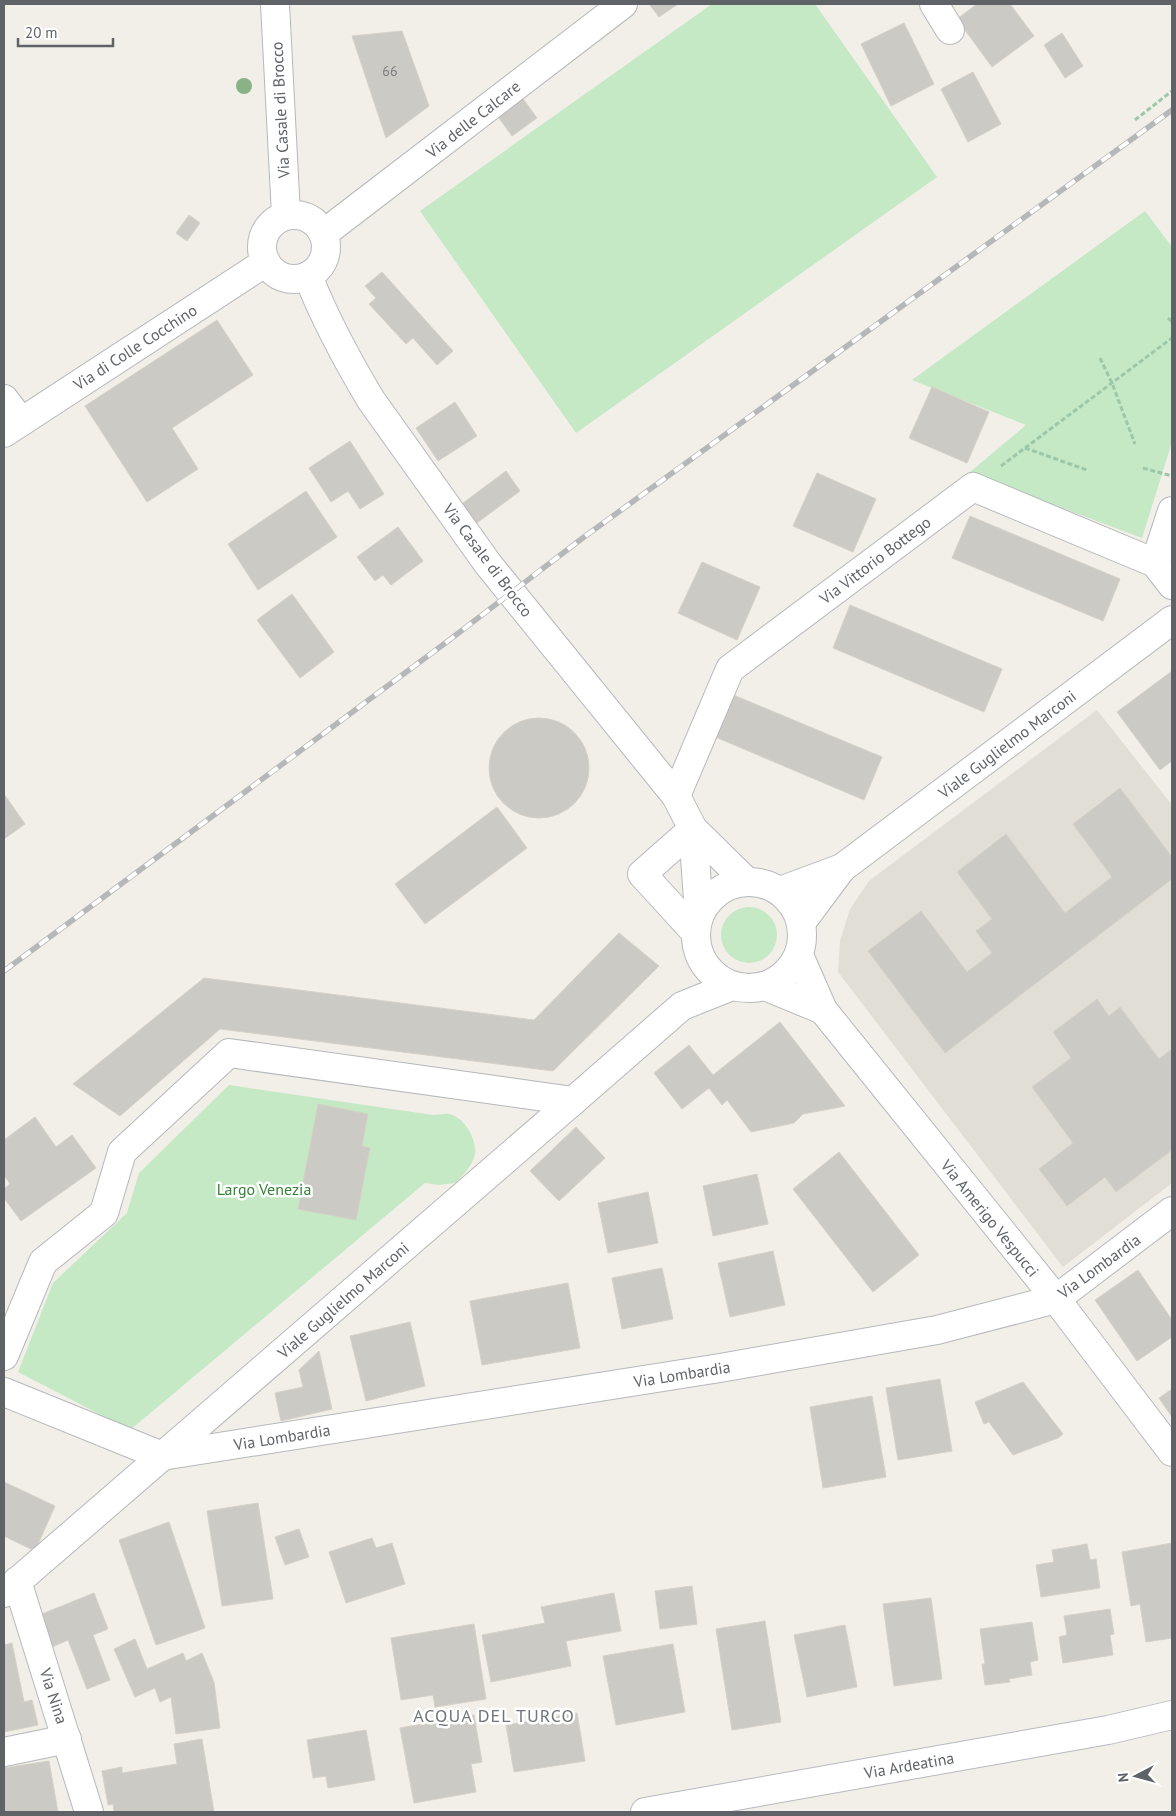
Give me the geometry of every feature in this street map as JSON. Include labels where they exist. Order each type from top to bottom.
[{"type":"street","name":"Via Casale di Brocco","points":[[275,4],[286,216]]},
{"type":"street","name":"Via delle Calcare","points":[[323,234],[623,4]]},
{"type":"street","points":[[934,4],[950,30]]},
{"type":"street","points":[[286,216],[304,216],[312,220],[323,234],[326,244],[325,253],[316,270],[308,276],[289,278],[280,276],[272,270],[262,253],[264,234],[277,219],[286,216]]},
{"type":"street","name":"Via di Colle Cocchino","points":[[12,427],[266,262]]},
{"type":"street","name":"Via Casale di Brocco","points":[[308,276],[325,317],[346,357],[372,400],[405,448],[505,586],[676,796],[693,829]]},
{"type":"street","points":[[4,399],[12,427]]},
{"type":"street","points":[[973,487],[1155,562],[1172,585]]},
{"type":"street","name":"Via Vittorio Bottego","points":[[676,796],[730,668],[973,487]]},
{"type":"street","points":[[1155,562],[1172,511]]},
{"type":"street","name":"Viale Guglielmo Marconi","points":[[801,923],[842,868],[1172,620]]},
{"type":"street","points":[[693,829],[746,881]]},
{"type":"street","points":[[693,829],[697,923],[696,947],[702,960],[715,976],[732,986],[748,988],[765,986],[779,979],[790,968],[798,955],[802,939],[801,923],[793,905],[780,891],[764,883],[746,881],[731,884],[718,891],[706,901],[697,923]]},
{"type":"street","points":[[693,829],[642,874],[697,923]]},
{"type":"street","name":"Viale Guglielmo Marconi","points":[[780,891],[842,868]]},
{"type":"street","name":"Via Amerigo Vespucci","points":[[798,955],[824,1010],[1056,1299],[1172,1452]]},
{"type":"street","name":"Viale Guglielmo Marconi","points":[[682,1006],[702,960]]},
{"type":"street","name":"Viale Guglielmo Marconi","points":[[10,1587],[682,1006],[732,986]]},
{"type":"street","name":"Via Amerigo Vespucci","points":[[765,986],[824,1010]]},
{"type":"street","points":[[4,1356],[43,1262],[104,1213],[122,1152],[229,1053],[573,1102]]},
{"type":"street","name":"Via Lombardia","points":[[162,1456],[720,1368],[937,1330],[1056,1299],[1172,1211]]},
{"type":"street","points":[[4,1392],[162,1456]]},
{"type":"street","name":"Via Nina","points":[[10,1587],[67,1739],[88,1812]]},
{"type":"street","name":"Via Ardeatina","points":[[645,1812],[1108,1730],[1172,1715]]},
{"type":"street","points":[[4,1752],[67,1739]]},
{"type":"path","points":[[1135,120],[1172,91]]},
{"type":"path","points":[[1168,318],[1172,322]]},
{"type":"path","points":[[973,487],[1172,338]]},
{"type":"path","points":[[1100,358],[1112,383],[1135,444]]},
{"type":"path","points":[[1024,448],[1087,470]]},
{"type":"path","points":[[1143,468],[1172,476]]},
{"type":"shaded area","points":[[1097,710],[1172,805],[1172,1183],[1063,1267],[838,972],[840,941],[850,909],[869,881]]},
{"type":"green space","points":[[712,4],[815,4],[937,177],[576,433],[420,211]]},
{"type":"green space","points":[[1145,211],[1172,247],[1172,442],[1142,538],[969,473],[1026,425],[912,380]]},
{"type":"green space","points":[[749,907],[760,909],[769,915],[775,924],[777,935],[775,946],[769,955],[760,961],[749,963],[738,961],[729,955],[723,946],[721,935],[723,924],[729,915],[738,909]]},
{"type":"green space","name":"Largo Venezia","points":[[229,1085],[433,1115],[449,1114],[460,1119],[472,1136],[475,1148],[474,1158],[467,1170],[455,1183],[439,1185],[425,1183],[130,1430],[18,1372],[53,1283],[127,1213],[139,1173]]},
{"type":"building","points":[[649,4],[678,4],[659,17]]},
{"type":"building","points":[[977,4],[1010,4],[1034,36],[992,67],[957,19]]},
{"type":"building","points":[[904,23],[934,84],[891,106],[861,44]]},
{"type":"building","points":[[402,31],[429,106],[386,138],[352,36]]},
{"type":"building","points":[[1062,33],[1083,66],[1065,78],[1044,45]]},
{"type":"building","points":[[973,72],[1001,124],[968,142],[941,89]]},
{"type":"building","points":[[521,96],[537,118],[512,136],[496,114]]},
{"type":"building","points":[[189,215],[200,223],[187,241],[176,233]]},
{"type":"building","points":[[382,272],[453,351],[437,365],[413,338],[406,344],[369,304],[376,298],[365,286]]},
{"type":"building","points":[[217,320],[253,375],[172,428],[198,469],[147,502],[85,406]]},
{"type":"building","points":[[932,387],[989,412],[967,463],[909,438]]},
{"type":"building","points":[[455,402],[477,436],[438,461],[416,428]]},
{"type":"building","points":[[350,441],[384,494],[360,509],[348,491],[331,502],[309,468]]},
{"type":"building","points":[[506,471],[520,491],[470,528],[455,509]]},
{"type":"building","points":[[817,473],[876,499],[853,552],[793,526]]},
{"type":"building","points":[[306,491],[337,537],[258,590],[228,544]]},
{"type":"building","points":[[970,516],[1120,579],[1103,621],[952,558]]},
{"type":"building","points":[[398,527],[423,561],[391,585],[383,575],[375,581],[357,557]]},
{"type":"building","points":[[702,562],[760,587],[737,640],[678,613]]},
{"type":"building","points":[[292,594],[334,652],[300,678],[257,620]]},
{"type":"building","points":[[850,605],[1002,669],[984,712],[833,648]]},
{"type":"building","points":[[1172,671],[1172,761],[1160,770],[1117,712]]},
{"type":"building","points":[[731,694],[882,757],[864,800],[713,736]]},
{"type":"building","points":[[539,718],[558,722],[574,733],[585,749],[589,768],[585,787],[574,803],[558,814],[539,818],[520,814],[504,803],[493,787],[489,768],[493,749],[504,733],[520,722]]},
{"type":"building","points":[[1120,788],[1172,857],[1172,879],[945,1053],[868,951],[921,911],[967,972],[992,953],[976,931],[992,919],[957,872],[1006,834],[1065,913],[1112,877],[1073,824]]},
{"type":"building","points":[[4,794],[25,824],[4,839]]},
{"type":"building","points":[[497,807],[527,848],[425,924],[395,884]]},
{"type":"building","points":[[619,933],[659,966],[553,1071],[220,1029],[120,1116],[73,1084],[204,978],[534,1020]]},
{"type":"building","points":[[1097,999],[1109,1016],[1120,1007],[1159,1059],[1172,1049],[1172,1150],[1116,1192],[1105,1177],[1067,1206],[1039,1169],[1073,1143],[1032,1087],[1071,1058],[1053,1032]]},
{"type":"building","points":[[780,1022],[845,1106],[803,1114],[794,1123],[751,1132],[727,1100],[722,1105],[709,1088],[682,1109],[654,1073],[689,1045],[713,1075]]},
{"type":"building","points":[[318,1104],[368,1114],[362,1146],[370,1148],[356,1220],[298,1209]]},
{"type":"building","points":[[35,1117],[56,1147],[72,1135],[96,1168],[21,1221],[4,1198],[4,1189],[10,1184],[4,1175],[4,1140]]},
{"type":"building","points":[[576,1127],[605,1158],[559,1201],[530,1171]]},
{"type":"building","points":[[839,1152],[919,1255],[873,1292],[793,1189]]},
{"type":"building","points":[[757,1174],[768,1224],[713,1236],[703,1186]]},
{"type":"building","points":[[648,1192],[658,1243],[608,1253],[598,1203]]},
{"type":"building","points":[[773,1251],[785,1305],[730,1317],[718,1263]]},
{"type":"building","points":[[662,1268],[673,1319],[622,1329],[612,1278]]},
{"type":"building","points":[[1138,1270],[1172,1320],[1172,1337],[1137,1361],[1095,1300]]},
{"type":"building","points":[[568,1283],[580,1348],[482,1365],[470,1301]]},
{"type":"building","points":[[410,1322],[425,1386],[366,1401],[350,1336]]},
{"type":"building","points":[[319,1351],[332,1409],[281,1421],[275,1393],[303,1387],[299,1370]]},
{"type":"building","points":[[940,1379],[952,1451],[898,1460],[886,1388]]},
{"type":"building","points":[[1023,1382],[1063,1434],[1058,1438],[1013,1455],[989,1422],[984,1424],[975,1402]]},
{"type":"building","points":[[1172,1389],[1172,1417],[1159,1398]]},
{"type":"building","points":[[872,1396],[886,1477],[823,1488],[810,1407]]},
{"type":"building","points":[[4,1482],[55,1506],[35,1551],[4,1536]]},
{"type":"building","points":[[258,1503],[273,1599],[222,1606],[207,1511]]},
{"type":"building","points":[[169,1522],[205,1628],[156,1645],[119,1540]]},
{"type":"building","points":[[299,1529],[309,1557],[285,1565],[275,1537]]},
{"type":"building","points":[[372,1538],[376,1548],[392,1543],[405,1584],[346,1603],[329,1552]]},
{"type":"building","points":[[1172,1543],[1172,1638],[1146,1642],[1140,1604],[1131,1606],[1122,1552]]},
{"type":"building","points":[[1087,1544],[1090,1560],[1096,1559],[1100,1588],[1041,1597],[1036,1565],[1054,1562],[1052,1550]]},
{"type":"building","points":[[692,1586],[697,1624],[660,1629],[655,1591]]},
{"type":"building","points":[[94,1593],[108,1629],[93,1635],[110,1680],[87,1689],[68,1640],[50,1648],[37,1616]]},
{"type":"building","points":[[614,1593],[621,1631],[566,1641],[571,1666],[491,1682],[482,1635],[545,1623],[541,1607]]},
{"type":"building","points":[[931,1598],[942,1679],[894,1686],[883,1604]]},
{"type":"building","points":[[1110,1609],[1114,1634],[1110,1635],[1113,1655],[1063,1663],[1059,1637],[1067,1635],[1064,1616]]},
{"type":"building","points":[[765,1621],[781,1722],[732,1730],[716,1629]]},
{"type":"building","points":[[1032,1622],[1038,1660],[1030,1662],[1032,1675],[1009,1679],[1010,1682],[985,1685],[982,1664],[985,1664],[980,1629]]},
{"type":"building","points":[[474,1624],[486,1699],[435,1707],[433,1695],[401,1700],[391,1638]]},
{"type":"building","points":[[845,1625],[857,1687],[807,1697],[794,1635]]},
{"type":"building","points":[[135,1639],[147,1669],[183,1653],[186,1661],[202,1653],[214,1682],[220,1728],[176,1734],[171,1697],[160,1702],[155,1688],[135,1697],[114,1649]]},
{"type":"building","points":[[12,1643],[24,1702],[32,1700],[38,1725],[4,1732],[4,1645]]},
{"type":"building","points":[[673,1644],[685,1712],[616,1725],[603,1656]]},
{"type":"building","points":[[577,1713],[585,1761],[514,1772],[506,1725]]},
{"type":"building","points":[[474,1715],[482,1762],[471,1764],[476,1792],[414,1803],[400,1728]]},
{"type":"building","points":[[366,1730],[375,1780],[328,1788],[326,1776],[313,1778],[307,1740]]},
{"type":"building","points":[[202,1739],[214,1812],[114,1812],[113,1804],[108,1805],[102,1771],[122,1767],[122,1773],[177,1764],[174,1744]]},
{"type":"building","points":[[49,1761],[58,1812],[4,1812],[4,1768]]},
{"type":"railway","points":[[4,971],[448,641],[584,537],[1172,110]]},
{"type":"district","name":"ACQUA DEL TURCO","points":[[494,1716]]}]
